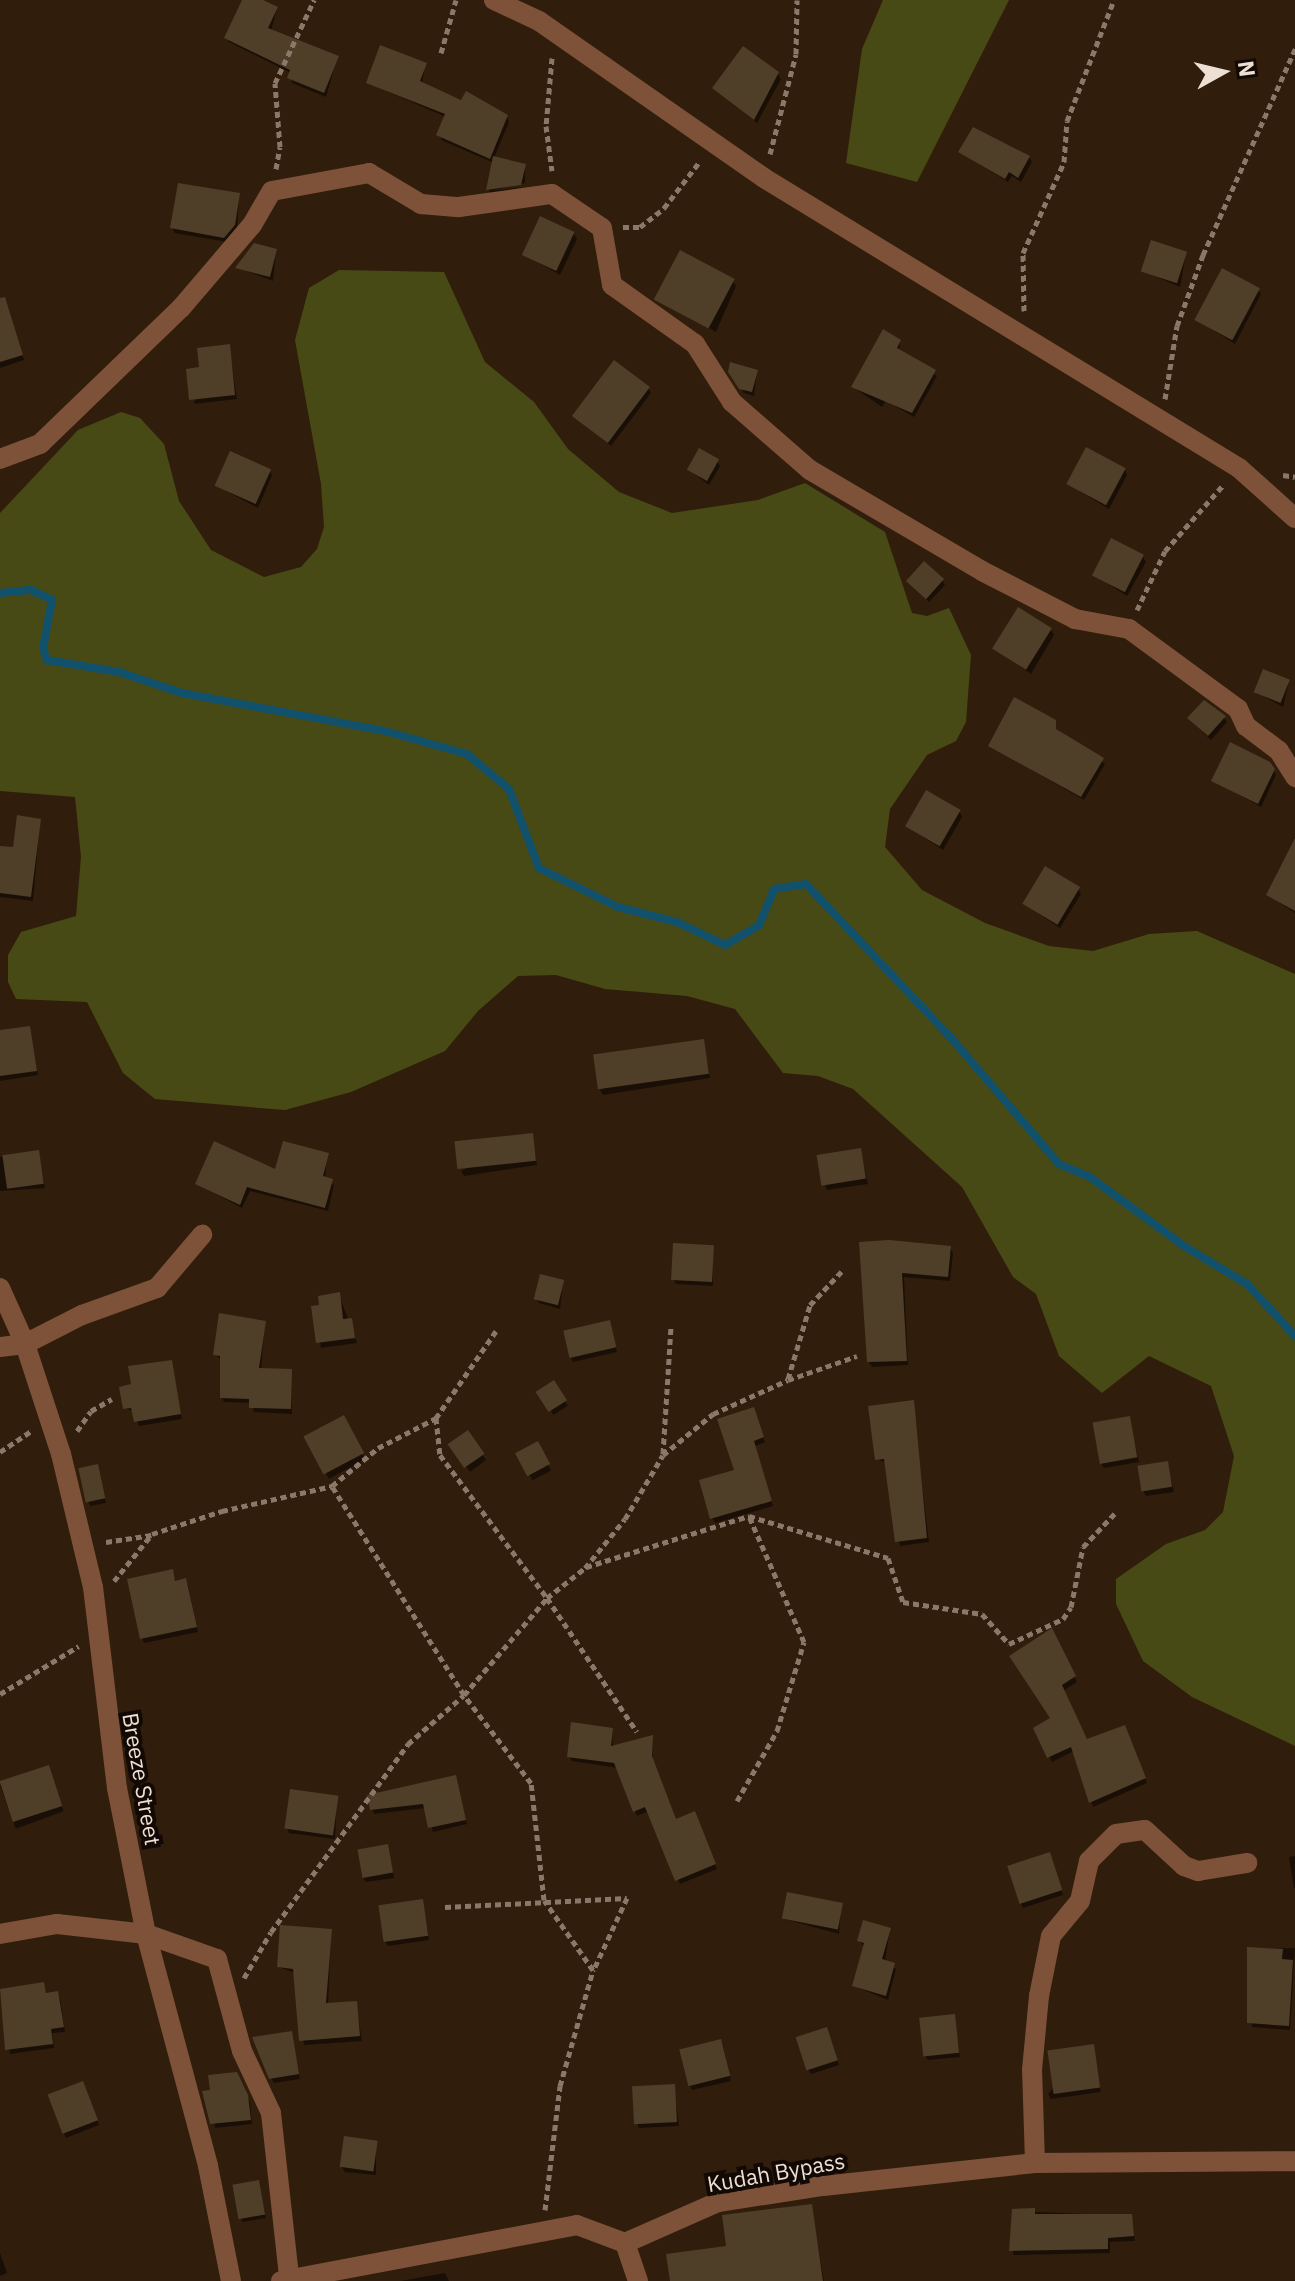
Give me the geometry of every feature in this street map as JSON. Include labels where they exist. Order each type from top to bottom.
[{"type":"street","points":[[494,0],[551,29],[764,178],[1239,468],[1295,518]]},
{"type":"street","points":[[0,459],[40,444],[181,308],[252,225],[272,191],[369,173],[421,204],[459,207],[552,194],[602,228],[612,285],[695,344],[732,402],[810,470],[982,571],[1075,619],[1129,629],[1238,709],[1246,726],[1279,751],[1295,777]]},
{"type":"street","points":[[0,1347],[25,1344],[82,1315],[157,1288],[202,1235]]},
{"type":"street","name":"Breeze Street","points":[[0,1288],[25,1344],[61,1454],[93,1587],[95,1637],[146,1934],[208,2166],[231,2281]]},
{"type":"street","points":[[1035,2163],[1032,2070],[1039,1996],[1051,1936],[1080,1901],[1089,1861],[1116,1834],[1145,1830],[1184,1866],[1198,1871],[1247,1863]]},
{"type":"street","points":[[0,1934],[57,1924],[146,1934],[217,1959],[232,1999],[242,2051],[271,2113],[285,2278],[577,2225],[625,2243],[638,2281]]},
{"type":"street","name":"Kudah Bypass","points":[[625,2243],[718,2202],[1035,2163],[1295,2161]]},
{"type":"path","points":[[272,191],[280,147],[275,83],[314,0]]},
{"type":"path","points":[[441,53],[456,0]]},
{"type":"path","points":[[764,178],[796,54],[797,0]]},
{"type":"path","points":[[1024,336],[1023,253],[1064,162],[1067,121],[1114,0]]},
{"type":"path","points":[[551,29],[553,90],[546,126],[552,194]]},
{"type":"path","points":[[1161,419],[1177,326],[1203,255],[1295,49]]},
{"type":"path","points":[[602,228],[640,227],[652,217],[712,144]]},
{"type":"path","points":[[1129,629],[1165,551],[1239,468]]},
{"type":"path","points":[[788,1380],[810,1305],[843,1270]]},
{"type":"path","points":[[663,1455],[671,1328]]},
{"type":"path","points":[[83,1546],[152,1534],[222,1511],[332,1486],[378,1448],[436,1418],[496,1331]]},
{"type":"path","points":[[232,1999],[271,1932],[408,1744],[464,1695],[547,1598],[585,1568],[625,1519],[663,1455],[713,1414],[788,1380],[857,1356]]},
{"type":"path","points":[[61,1454],[91,1411],[112,1399]]},
{"type":"path","points":[[436,1418],[440,1455],[547,1598],[637,1732]]},
{"type":"path","points":[[0,1452],[48,1419]]},
{"type":"path","points":[[332,1486],[464,1695],[531,1783],[544,1900],[593,1970]]},
{"type":"path","points":[[585,1568],[749,1516],[888,1558],[903,1602],[982,1614],[1009,1644],[1063,1619],[1071,1607],[1083,1547],[1117,1511]]},
{"type":"path","points":[[737,1801],[777,1731],[804,1642],[749,1516]]},
{"type":"path","points":[[110,1592],[115,1577],[152,1534]]},
{"type":"path","points":[[0,1694],[95,1637]]},
{"type":"path","points":[[445,1907],[627,1898],[593,1970],[560,2086],[542,2230]]},
{"type":"green space","points":[[883,0],[1009,0],[917,182],[846,163],[862,49]]},
{"type":"green space","points":[[339,270],[444,272],[485,362],[534,402],[568,449],[619,492],[672,513],[758,500],[805,483],[885,532],[912,613],[927,616],[949,608],[971,655],[966,722],[956,741],[927,755],[890,809],[885,847],[922,890],[985,923],[1049,946],[1093,951],[1149,934],[1197,931],[1295,974],[1295,1746],[1192,1697],[1143,1661],[1116,1604],[1116,1579],[1166,1544],[1205,1530],[1223,1512],[1234,1456],[1211,1386],[1149,1356],[1102,1393],[1059,1356],[1036,1294],[1013,1277],[962,1187],[853,1089],[818,1076],[783,1073],[735,1009],[687,996],[605,989],[556,975],[518,976],[478,1011],[445,1051],[351,1092],[285,1110],[155,1099],[123,1073],[87,1002],[16,999],[8,982],[8,955],[21,932],[76,916],[81,857],[75,797],[0,791],[0,513],[78,430],[121,412],[140,418],[164,444],[179,501],[211,550],[264,577],[301,567],[317,549],[324,527],[321,484],[295,340],[309,288]]},
{"type":"building","points":[[242,0],[263,0],[278,7],[268,28],[339,56],[324,93],[287,78],[290,70],[224,38]]},
{"type":"building","points":[[380,45],[427,63],[420,81],[461,100],[466,91],[508,115],[490,159],[436,135],[445,114],[366,83]]},
{"type":"building","points":[[743,46],[779,72],[754,120],[712,88]]},
{"type":"building","points":[[973,127],[1030,156],[1018,178],[1009,172],[1005,179],[958,152]]},
{"type":"building","points":[[493,156],[526,164],[521,185],[486,190]]},
{"type":"building","points":[[178,183],[240,193],[235,225],[224,238],[170,228]]},
{"type":"building","points":[[540,216],[574,232],[556,271],[522,255]]},
{"type":"building","points":[[1151,240],[1187,252],[1177,283],[1141,271]]},
{"type":"building","points":[[254,243],[277,249],[270,277],[235,268]]},
{"type":"building","points":[[680,250],[735,279],[708,329],[654,299]]},
{"type":"building","points":[[1222,268],[1260,288],[1232,340],[1194,320]]},
{"type":"building","points":[[5,297],[23,355],[0,362],[0,298]]},
{"type":"building","points":[[883,329],[901,340],[897,348],[936,370],[912,413],[851,387]]},
{"type":"building","points":[[230,344],[235,395],[189,400],[186,369],[199,367],[197,348]]},
{"type":"building","points":[[614,360],[650,387],[608,443],[572,416]]},
{"type":"building","points":[[730,362],[758,370],[752,392],[739,389],[728,372]]},
{"type":"building","points":[[1086,447],[1126,468],[1106,505],[1066,484]]},
{"type":"building","points":[[699,448],[719,459],[707,481],[687,470]]},
{"type":"building","points":[[230,451],[271,469],[256,504],[215,486]]},
{"type":"building","points":[[1111,538],[1144,555],[1125,592],[1092,575]]},
{"type":"building","points":[[924,561],[944,579],[926,599],[906,581]]},
{"type":"building","points":[[1018,607],[1052,628],[1026,670],[992,649]]},
{"type":"building","points":[[1263,669],[1290,680],[1281,703],[1254,692]]},
{"type":"building","points":[[1014,697],[1056,720],[1056,729],[1104,758],[1081,797],[988,746]]},
{"type":"building","points":[[1204,700],[1226,716],[1208,736],[1187,718]]},
{"type":"building","points":[[1230,742],[1270,762],[1275,769],[1258,804],[1211,781]]},
{"type":"building","points":[[926,790],[961,810],[940,846],[905,826]]},
{"type":"building","points":[[17,815],[41,819],[31,897],[0,893],[0,846],[13,847]]},
{"type":"building","points":[[1295,838],[1295,911],[1266,895]]},
{"type":"building","points":[[1045,866],[1080,887],[1057,925],[1022,904]]},
{"type":"building","points":[[30,1026],[37,1071],[0,1076],[0,1030]]},
{"type":"building","points":[[704,1039],[709,1074],[598,1089],[593,1055]]},
{"type":"building","points":[[533,1133],[536,1161],[457,1169],[454,1141]]},
{"type":"building","points":[[214,1141],[275,1169],[283,1141],[329,1153],[323,1176],[333,1179],[325,1208],[247,1187],[240,1205],[195,1184]]},
{"type":"building","points":[[861,1148],[866,1179],[821,1186],[817,1155]]},
{"type":"building","points":[[39,1150],[44,1184],[7,1189],[2,1155]]},
{"type":"building","points":[[889,1240],[951,1246],[948,1277],[902,1273],[907,1361],[867,1362],[859,1242]]},
{"type":"building","points":[[673,1243],[714,1245],[712,1282],[671,1280]]},
{"type":"building","points":[[540,1274],[564,1280],[558,1305],[534,1299]]},
{"type":"building","points":[[340,1292],[343,1319],[352,1318],[355,1338],[316,1343],[311,1306],[319,1305],[318,1296]]},
{"type":"building","points":[[219,1313],[266,1321],[259,1368],[292,1369],[291,1409],[249,1408],[249,1399],[220,1398],[220,1356],[213,1355]]},
{"type":"building","points":[[610,1320],[616,1347],[570,1358],[563,1331]]},
{"type":"building","points":[[172,1360],[181,1414],[134,1422],[131,1408],[123,1409],[119,1387],[131,1384],[128,1366]]},
{"type":"building","points":[[554,1380],[567,1400],[549,1412],[536,1392]]},
{"type":"building","points":[[914,1400],[927,1538],[895,1542],[884,1459],[875,1460],[868,1406]]},
{"type":"building","points":[[754,1407],[764,1437],[754,1441],[772,1501],[710,1519],[699,1480],[734,1470],[717,1419]]},
{"type":"building","points":[[344,1415],[364,1453],[324,1475],[303,1437]]},
{"type":"building","points":[[1130,1416],[1137,1457],[1100,1464],[1093,1423]]},
{"type":"building","points":[[468,1430],[485,1454],[464,1468],[448,1444]]},
{"type":"building","points":[[538,1441],[550,1464],[527,1476],[515,1453]]},
{"type":"building","points":[[1168,1461],[1172,1487],[1141,1492],[1137,1466]]},
{"type":"building","points":[[98,1464],[105,1498],[86,1502],[78,1468]]},
{"type":"building","points":[[173,1569],[175,1581],[186,1578],[197,1627],[140,1639],[127,1579]]},
{"type":"building","points":[[1052,1628],[1076,1676],[1062,1685],[1087,1739],[1125,1725],[1146,1778],[1089,1803],[1071,1747],[1047,1758],[1033,1728],[1050,1718],[1009,1656]]},
{"type":"building","points":[[571,1722],[613,1728],[611,1746],[653,1735],[652,1756],[676,1819],[695,1811],[716,1864],[675,1881],[645,1807],[633,1812],[614,1763],[567,1757]]},
{"type":"building","points":[[49,1765],[62,1806],[13,1822],[0,1781]]},
{"type":"building","points":[[456,1775],[466,1820],[428,1828],[423,1804],[370,1810],[367,1795]]},
{"type":"building","points":[[290,1789],[339,1796],[333,1835],[284,1829]]},
{"type":"building","points":[[388,1844],[393,1873],[363,1878],[357,1849]]},
{"type":"building","points":[[1050,1852],[1062,1890],[1020,1904],[1007,1866]]},
{"type":"building","points":[[787,1892],[843,1903],[838,1929],[782,1919]]},
{"type":"building","points":[[423,1899],[428,1936],[384,1942],[378,1905]]},
{"type":"building","points":[[863,1920],[891,1928],[882,1959],[895,1963],[886,1996],[852,1986],[864,1943],[857,1941]]},
{"type":"building","points":[[280,1925],[332,1929],[326,2003],[357,2001],[360,2036],[299,2041],[293,1969],[277,1967]]},
{"type":"building","points":[[1247,1947],[1283,1949],[1282,1959],[1293,1960],[1289,2026],[1247,2023]]},
{"type":"building","points":[[44,1982],[46,1993],[58,1991],[64,2027],[51,2029],[53,2044],[5,2050],[0,1989]]},
{"type":"building","points":[[955,2014],[959,2053],[923,2057],[919,2018]]},
{"type":"building","points":[[827,2027],[838,2060],[806,2070],[796,2037]]},
{"type":"building","points":[[292,2031],[299,2074],[269,2079],[252,2037]]},
{"type":"building","points":[[721,2039],[730,2076],[688,2086],[679,2049]]},
{"type":"building","points":[[1094,2044],[1100,2088],[1054,2094],[1047,2051]]},
{"type":"building","points":[[237,2072],[248,2095],[251,2120],[210,2124],[202,2091],[210,2090],[208,2075]]},
{"type":"building","points":[[83,2081],[98,2120],[63,2134],[48,2095]]},
{"type":"building","points":[[675,2084],[677,2122],[634,2124],[632,2086]]},
{"type":"building","points":[[344,2136],[378,2141],[373,2171],[340,2167]]},
{"type":"building","points":[[259,2180],[265,2214],[238,2219],[232,2185]]},
{"type":"building","points":[[812,2204],[823,2281],[670,2281],[666,2254],[726,2246],[722,2215]]},
{"type":"building","points":[[1035,2208],[1035,2214],[1132,2214],[1134,2236],[1108,2238],[1108,2249],[1009,2251],[1012,2209]]},
{"type":"waterway","points":[[0,593],[31,590],[52,600],[43,648],[47,660],[119,672],[182,693],[385,731],[467,754],[509,789],[539,868],[618,907],[677,922],[725,945],[759,925],[774,889],[806,884],[953,1040],[1059,1164],[1090,1177],[1184,1246],[1247,1284],[1295,1336]]}]
